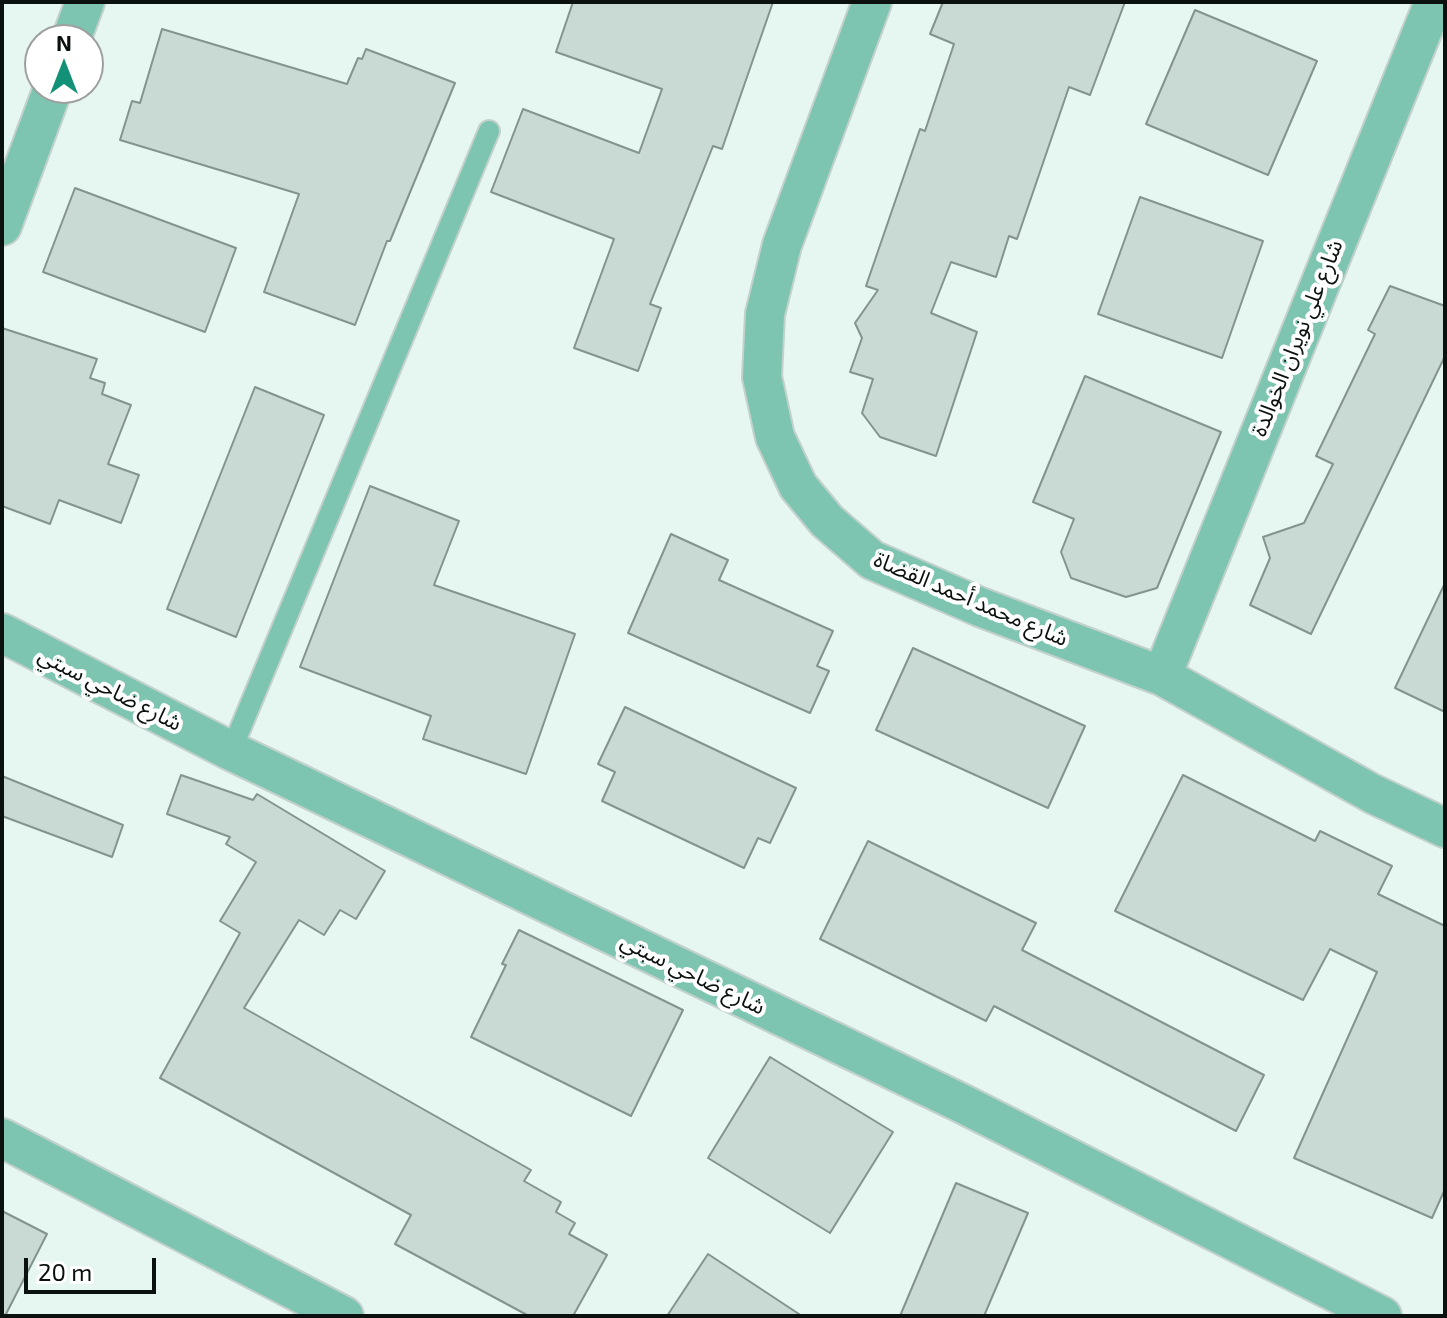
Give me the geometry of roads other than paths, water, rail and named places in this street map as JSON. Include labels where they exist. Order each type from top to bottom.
[{"type":"street","points":[[77,24],[85,2]]},
{"type":"street","name":"شارع محمد أحمد القضاة","points":[[872,2],[782,245],[765,314],[762,377],[775,437],[798,486],[827,521],[872,560],[980,607],[1162,676],[1373,794],[1445,828]]},
{"type":"street","name":"شارع علي نويران الخوالدة","points":[[1162,676],[1434,2]]},
{"type":"street","points":[[2,226],[47,104]]},
{"type":"street","name":"شارع ضاحي سبتي","points":[[2,633],[231,751],[961,1103],[1382,1316]]},
{"type":"street","points":[[2,1138],[344,1316]]},
{"type":"lane","points":[[231,751],[489,131]]}]
